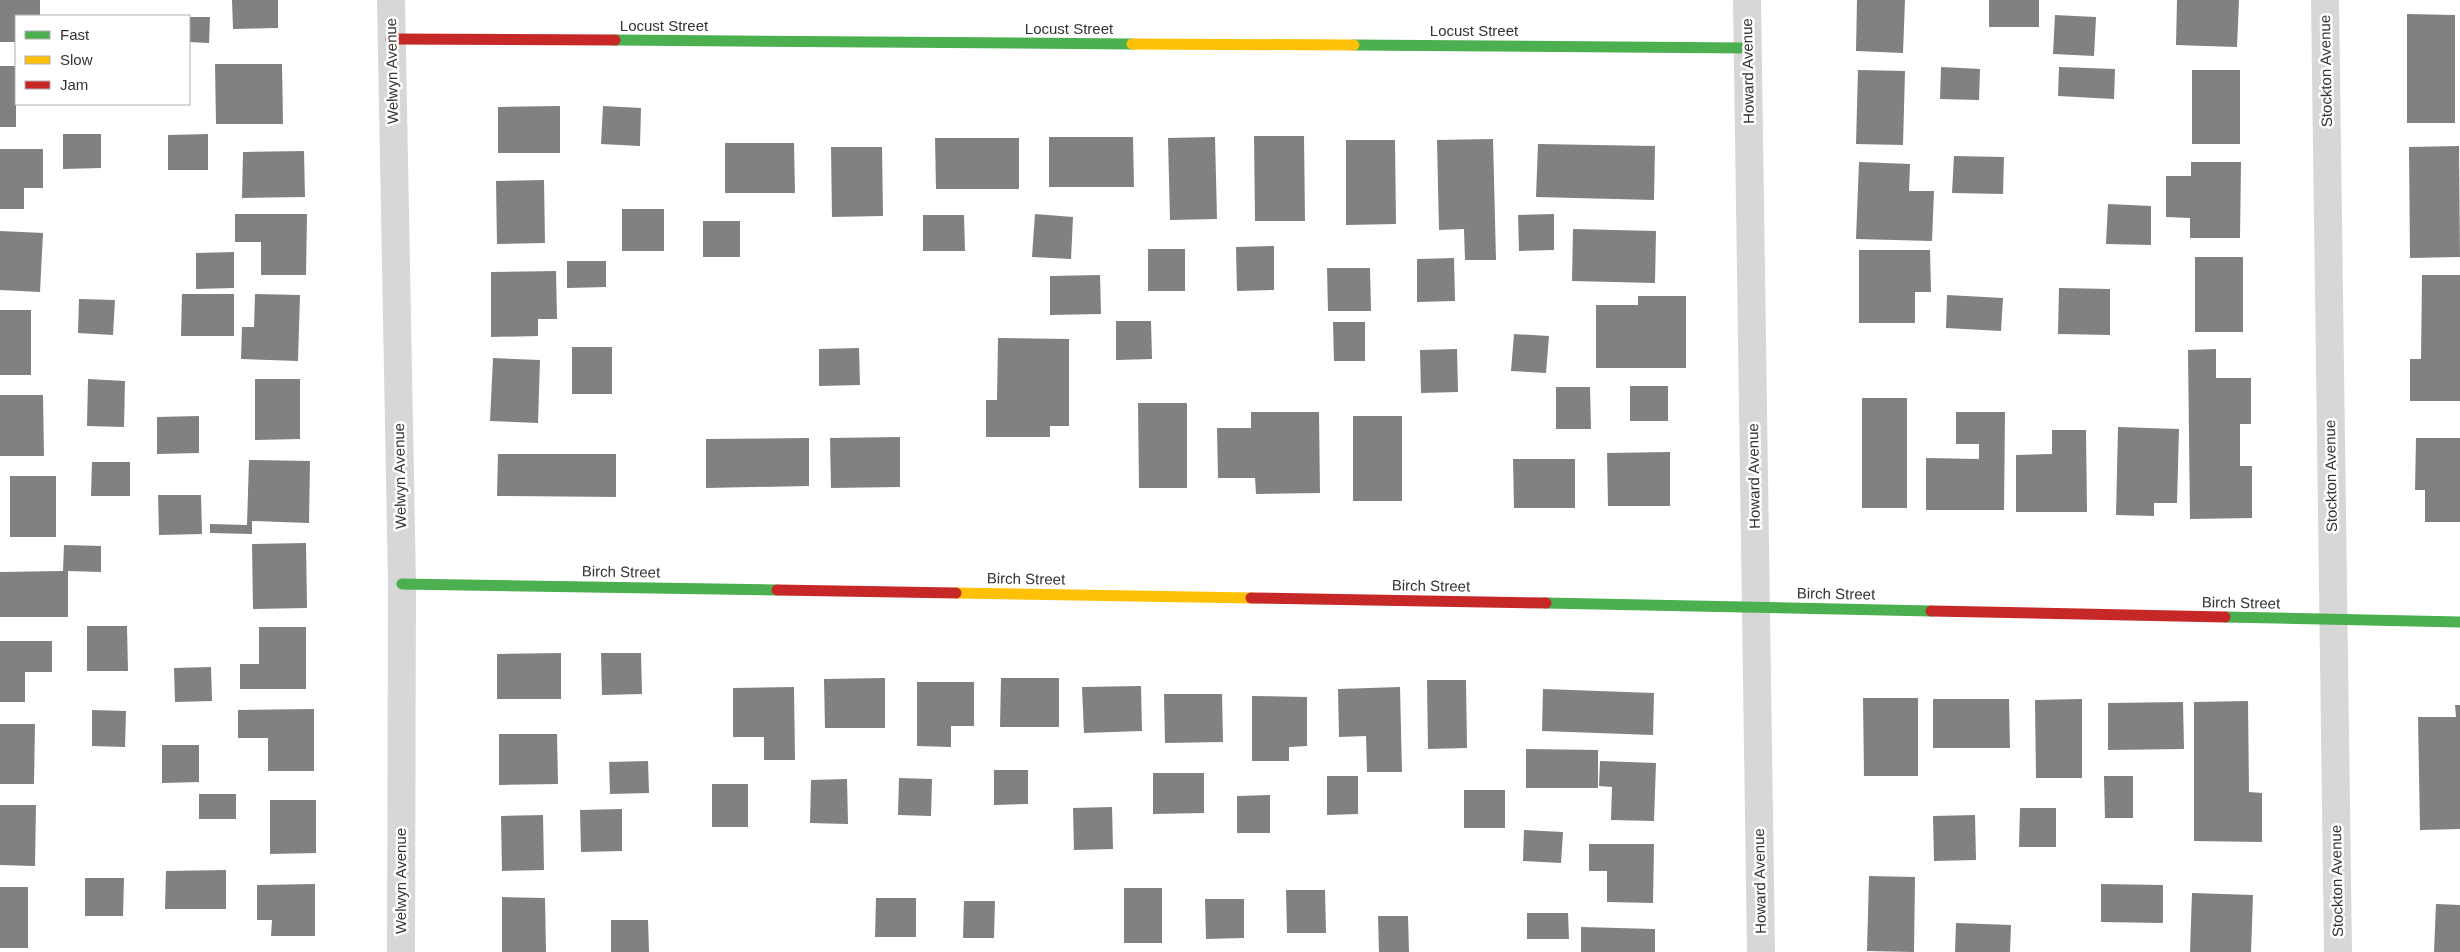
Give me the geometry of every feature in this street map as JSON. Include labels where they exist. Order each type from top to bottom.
[{"type":"street","name":"Welwyn Avenue","points":[[391,0],[402,584],[401,952]]},
{"type":"street","name":"Howard Avenue","points":[[1746,0],[1761,952]]},
{"type":"street","name":"Stockton Avenue","points":[[2326,0],[2332,620],[2338,952]]},
{"type":"street","name":"Locust Street","points":[[391,39],[1747,48]]},
{"type":"street","name":"Birch Street","points":[[402,584],[1756,607],[2460,622]]},
{"type":"building","points":[[0,0],[40,0],[40,15],[15,15],[15,42],[0,42]]},
{"type":"building","points":[[232,0],[278,0],[278,28],[233,29]]},
{"type":"building","points":[[1857,0],[1905,0],[1903,53],[1856,51]]},
{"type":"building","points":[[1989,0],[2039,0],[2039,27],[1989,27]]},
{"type":"building","points":[[2177,0],[2239,0],[2237,47],[2176,45]]},
{"type":"building","points":[[2407,14],[2455,15],[2455,123],[2407,123]]},
{"type":"building","points":[[2055,15],[2096,17],[2094,56],[2053,54]]},
{"type":"building","points":[[190,17],[210,17],[209,43],[190,42]]},
{"type":"building","points":[[215,64],[282,64],[283,124],[216,124]]},
{"type":"building","points":[[0,66],[15,66],[16,127],[0,127]]},
{"type":"building","points":[[1941,67],[1980,69],[1979,100],[1940,99]]},
{"type":"building","points":[[2059,67],[2115,69],[2114,99],[2058,96]]},
{"type":"building","points":[[1858,70],[1905,71],[1903,145],[1856,144]]},
{"type":"building","points":[[2192,70],[2240,70],[2240,144],[2192,144]]},
{"type":"building","points":[[560,106],[560,153],[498,153],[498,107]]},
{"type":"building","points":[[603,106],[641,108],[640,146],[601,144]]},
{"type":"building","points":[[63,134],[101,134],[101,168],[63,169]]},
{"type":"building","points":[[208,134],[208,170],[168,170],[168,135]]},
{"type":"building","points":[[1254,136],[1304,136],[1305,221],[1255,221]]},
{"type":"building","points":[[1049,137],[1133,137],[1134,187],[1049,187]]},
{"type":"building","points":[[1215,137],[1217,219],[1170,220],[1168,138]]},
{"type":"building","points":[[935,138],[1019,138],[1019,189],[936,189]]},
{"type":"building","points":[[1493,139],[1496,260],[1465,260],[1464,229],[1439,230],[1437,140]]},
{"type":"building","points":[[1346,140],[1395,140],[1396,224],[1346,225]]},
{"type":"building","points":[[725,143],[794,143],[795,193],[725,193]]},
{"type":"building","points":[[1538,144],[1655,146],[1654,200],[1536,197]]},
{"type":"building","points":[[2459,146],[2460,257],[2410,258],[2409,147]]},
{"type":"building","points":[[831,147],[882,147],[883,216],[832,217]]},
{"type":"building","points":[[0,149],[43,149],[43,188],[24,188],[24,209],[0,209]]},
{"type":"building","points":[[304,151],[305,197],[242,198],[243,152]]},
{"type":"building","points":[[1954,156],[2004,157],[2003,194],[1952,193]]},
{"type":"building","points":[[1859,162],[1910,164],[1909,191],[1934,191],[1932,241],[1856,239]]},
{"type":"building","points":[[2191,162],[2241,162],[2240,238],[2190,238],[2190,218],[2166,217],[2166,176],[2191,176]]},
{"type":"building","points":[[544,180],[545,243],[497,244],[496,181]]},
{"type":"building","points":[[2108,204],[2151,206],[2151,245],[2106,244]]},
{"type":"building","points":[[622,209],[664,209],[664,251],[622,251]]},
{"type":"building","points":[[235,214],[307,214],[306,275],[261,275],[261,242],[235,242]]},
{"type":"building","points":[[1035,214],[1073,217],[1071,259],[1032,257]]},
{"type":"building","points":[[1554,214],[1554,250],[1519,251],[1518,215]]},
{"type":"building","points":[[923,215],[964,215],[965,251],[923,251]]},
{"type":"building","points":[[703,221],[740,221],[740,257],[703,257]]},
{"type":"building","points":[[1573,229],[1656,231],[1655,283],[1572,281]]},
{"type":"building","points":[[0,231],[43,233],[40,292],[0,290]]},
{"type":"building","points":[[1274,246],[1274,290],[1237,291],[1236,247]]},
{"type":"building","points":[[1148,249],[1185,249],[1185,291],[1148,291]]},
{"type":"building","points":[[1859,250],[1930,250],[1931,292],[1915,292],[1915,323],[1859,323]]},
{"type":"building","points":[[234,252],[234,288],[196,289],[196,253]]},
{"type":"building","points":[[2195,257],[2243,257],[2243,332],[2195,332]]},
{"type":"building","points":[[1454,258],[1455,301],[1417,302],[1417,259]]},
{"type":"building","points":[[567,261],[606,261],[606,287],[567,288]]},
{"type":"building","points":[[1327,268],[1370,268],[1371,311],[1328,311]]},
{"type":"building","points":[[556,271],[557,319],[538,319],[538,336],[491,337],[491,272]]},
{"type":"building","points":[[1100,275],[1101,314],[1050,315],[1050,276]]},
{"type":"building","points":[[2422,275],[2460,275],[2460,401],[2410,401],[2410,359],[2421,359]]},
{"type":"building","points":[[2059,288],[2110,289],[2110,335],[2058,334]]},
{"type":"building","points":[[182,294],[234,294],[234,336],[181,336]]},
{"type":"building","points":[[255,294],[300,295],[298,361],[241,359],[242,327],[254,327]]},
{"type":"building","points":[[1947,295],[2003,298],[2001,331],[1946,328]]},
{"type":"building","points":[[1638,296],[1686,296],[1686,368],[1596,368],[1596,305],[1638,305]]},
{"type":"building","points":[[79,299],[115,300],[113,335],[78,333]]},
{"type":"building","points":[[0,310],[31,310],[31,375],[0,375]]},
{"type":"building","points":[[1116,321],[1151,321],[1152,359],[1116,360]]},
{"type":"building","points":[[1333,322],[1365,322],[1365,361],[1334,361]]},
{"type":"building","points":[[1514,334],[1549,336],[1546,373],[1511,371]]},
{"type":"building","points":[[998,338],[1069,339],[1069,426],[1050,426],[1050,437],[986,437],[986,400],[997,400]]},
{"type":"building","points":[[572,347],[612,347],[612,394],[572,394]]},
{"type":"building","points":[[859,348],[860,385],[819,386],[819,349]]},
{"type":"building","points":[[1457,349],[1458,392],[1421,393],[1420,350]]},
{"type":"building","points":[[2216,349],[2216,378],[2251,378],[2251,424],[2240,424],[2240,466],[2252,466],[2252,518],[2190,519],[2188,350]]},
{"type":"building","points":[[493,358],[540,360],[538,423],[490,421]]},
{"type":"building","points":[[88,379],[125,381],[124,427],[87,426]]},
{"type":"building","points":[[255,379],[300,379],[300,439],[255,440]]},
{"type":"building","points":[[1630,386],[1668,386],[1668,421],[1630,421]]},
{"type":"building","points":[[1556,387],[1590,387],[1591,429],[1556,429]]},
{"type":"building","points":[[0,395],[43,395],[44,456],[0,456]]},
{"type":"building","points":[[1862,398],[1907,398],[1907,508],[1862,508]]},
{"type":"building","points":[[1138,403],[1187,403],[1187,488],[1139,488]]},
{"type":"building","points":[[1251,412],[1319,412],[1320,493],[1256,494],[1255,478],[1218,478],[1217,428],[1251,428]]},
{"type":"building","points":[[1956,412],[2005,412],[2004,510],[1926,510],[1926,458],[1979,459],[1979,444],[1956,444]]},
{"type":"building","points":[[199,416],[199,453],[157,454],[157,417]]},
{"type":"building","points":[[1353,416],[1402,416],[1402,501],[1353,501]]},
{"type":"building","points":[[2118,427],[2179,429],[2177,503],[2154,503],[2154,516],[2116,515]]},
{"type":"building","points":[[2052,430],[2086,430],[2087,512],[2016,512],[2016,455],[2052,454]]},
{"type":"building","points":[[900,437],[900,487],[831,488],[830,438]]},
{"type":"building","points":[[809,438],[809,486],[706,488],[706,439]]},
{"type":"building","points":[[2416,438],[2460,438],[2460,522],[2425,522],[2425,490],[2415,490]]},
{"type":"building","points":[[1670,452],[1670,506],[1608,506],[1607,453]]},
{"type":"building","points":[[498,454],[616,454],[616,497],[497,496]]},
{"type":"building","points":[[1513,459],[1575,459],[1575,508],[1514,508]]},
{"type":"building","points":[[249,460],[310,461],[309,523],[252,521],[252,534],[210,533],[210,524],[247,525]]},
{"type":"building","points":[[92,462],[130,462],[130,496],[91,496]]},
{"type":"building","points":[[10,476],[56,476],[56,537],[10,537]]},
{"type":"building","points":[[158,495],[201,495],[202,534],[159,535]]},
{"type":"building","points":[[306,543],[307,608],[253,609],[252,544]]},
{"type":"building","points":[[64,545],[101,546],[101,572],[68,571],[68,617],[0,617],[0,572],[63,571]]},
{"type":"building","points":[[87,626],[127,626],[128,671],[87,671]]},
{"type":"building","points":[[259,627],[306,627],[306,689],[240,689],[240,664],[259,664]]},
{"type":"building","points":[[0,641],[52,641],[52,672],[25,672],[25,702],[0,702]]},
{"type":"building","points":[[561,653],[561,699],[497,699],[497,654]]},
{"type":"building","points":[[601,653],[641,653],[642,694],[602,695]]},
{"type":"building","points":[[211,667],[212,701],[175,702],[174,668]]},
{"type":"building","points":[[885,678],[885,728],[825,728],[824,679]]},
{"type":"building","points":[[1001,678],[1059,678],[1059,727],[1000,727]]},
{"type":"building","points":[[1427,680],[1466,680],[1467,748],[1428,749]]},
{"type":"building","points":[[917,682],[974,682],[974,726],[951,726],[951,747],[917,746]]},
{"type":"building","points":[[1141,686],[1142,731],[1084,733],[1082,687]]},
{"type":"building","points":[[794,687],[795,760],[764,760],[764,737],[733,737],[733,688]]},
{"type":"building","points":[[1400,687],[1402,772],[1367,772],[1366,736],[1339,737],[1338,689]]},
{"type":"building","points":[[1543,689],[1654,693],[1653,735],[1542,731]]},
{"type":"building","points":[[1164,694],[1222,694],[1223,742],[1165,743]]},
{"type":"building","points":[[1252,696],[1307,697],[1307,746],[1289,747],[1289,761],[1252,761]]},
{"type":"building","points":[[1863,698],[1918,698],[1918,776],[1864,776]]},
{"type":"building","points":[[1933,699],[2009,699],[2010,748],[1933,748]]},
{"type":"building","points":[[2082,699],[2082,778],[2036,778],[2035,700]]},
{"type":"building","points":[[2248,701],[2249,792],[2262,793],[2262,842],[2194,841],[2194,702]]},
{"type":"building","points":[[2183,702],[2184,749],[2108,750],[2108,703]]},
{"type":"building","points":[[2455,705],[2460,705],[2460,829],[2420,830],[2418,717],[2456,717]]},
{"type":"building","points":[[314,709],[314,771],[268,771],[268,738],[238,738],[238,710]]},
{"type":"building","points":[[92,710],[126,711],[125,747],[92,746]]},
{"type":"building","points":[[0,724],[35,724],[34,784],[0,784]]},
{"type":"building","points":[[499,734],[557,734],[558,784],[499,785]]},
{"type":"building","points":[[162,745],[199,745],[199,782],[162,783]]},
{"type":"building","points":[[1526,749],[1598,750],[1598,788],[1526,788]]},
{"type":"building","points":[[648,761],[649,793],[610,794],[609,762]]},
{"type":"building","points":[[1600,761],[1656,763],[1654,821],[1611,820],[1612,787],[1599,786]]},
{"type":"building","points":[[994,770],[1028,770],[1028,804],[994,805]]},
{"type":"building","points":[[1153,773],[1204,773],[1204,813],[1153,814]]},
{"type":"building","points":[[1327,776],[1358,776],[1358,814],[1327,815]]},
{"type":"building","points":[[2104,776],[2133,776],[2133,818],[2105,818]]},
{"type":"building","points":[[899,778],[932,779],[931,816],[898,815]]},
{"type":"building","points":[[847,779],[848,824],[810,823],[811,780]]},
{"type":"building","points":[[712,784],[748,784],[748,827],[712,827]]},
{"type":"building","points":[[1464,790],[1505,790],[1505,828],[1464,828]]},
{"type":"building","points":[[199,794],[236,794],[236,819],[199,819]]},
{"type":"building","points":[[1270,795],[1270,833],[1237,833],[1237,796]]},
{"type":"building","points":[[270,800],[316,800],[316,853],[270,854]]},
{"type":"building","points":[[0,805],[36,805],[35,866],[0,865]]},
{"type":"building","points":[[1112,807],[1113,849],[1074,850],[1073,808]]},
{"type":"building","points":[[2020,808],[2056,808],[2056,847],[2019,847]]},
{"type":"building","points":[[622,809],[622,851],[581,852],[580,810]]},
{"type":"building","points":[[543,815],[544,870],[502,871],[501,816]]},
{"type":"building","points":[[1975,815],[1976,860],[1934,861],[1933,816]]},
{"type":"building","points":[[1524,830],[1563,832],[1561,863],[1523,861]]},
{"type":"building","points":[[1589,844],[1654,844],[1653,903],[1607,902],[1607,871],[1589,871]]},
{"type":"building","points":[[226,870],[226,909],[165,909],[166,871]]},
{"type":"building","points":[[1869,876],[1915,877],[1914,952],[1867,951]]},
{"type":"building","points":[[85,878],[124,878],[123,916],[85,916]]},
{"type":"building","points":[[315,884],[315,936],[271,936],[272,920],[257,920],[257,885]]},
{"type":"building","points":[[2101,884],[2163,885],[2163,923],[2101,922]]},
{"type":"building","points":[[0,887],[28,887],[28,948],[0,948]]},
{"type":"building","points":[[1124,888],[1162,888],[1162,943],[1124,943]]},
{"type":"building","points":[[1286,890],[1325,890],[1326,933],[1287,933]]},
{"type":"building","points":[[2192,893],[2253,895],[2251,952],[2190,952]]},
{"type":"building","points":[[502,897],[545,898],[546,952],[502,952]]},
{"type":"building","points":[[876,898],[916,898],[916,937],[875,937]]},
{"type":"building","points":[[1205,899],[1244,899],[1244,938],[1206,939]]},
{"type":"building","points":[[964,901],[995,901],[994,938],[963,938]]},
{"type":"building","points":[[2436,904],[2460,905],[2460,952],[2434,952]]},
{"type":"building","points":[[1527,913],[1568,913],[1569,939],[1527,939]]},
{"type":"building","points":[[1378,916],[1408,916],[1409,952],[1379,952]]},
{"type":"building","points":[[611,920],[648,920],[649,952],[611,952]]},
{"type":"building","points":[[1956,923],[2011,925],[2010,952],[1955,952]]},
{"type":"building","points":[[1581,927],[1655,929],[1655,952],[1581,952]]},
{"type":"traffic: fast","points":[[615,40],[1132,44]]},
{"type":"traffic: fast","points":[[1354,45],[1747,48]]},
{"type":"traffic: fast","points":[[402,584],[777,590]]},
{"type":"traffic: fast","points":[[1546,603],[1931,611]]},
{"type":"traffic: fast","points":[[2225,617],[2460,622]]},
{"type":"traffic: slow","points":[[1132,44],[1354,45]]},
{"type":"traffic: slow","points":[[956,593],[1251,598]]},
{"type":"traffic: jam","points":[[391,39],[615,40]]},
{"type":"traffic: jam","points":[[777,590],[956,593]]},
{"type":"traffic: jam","points":[[1251,598],[1546,603]]},
{"type":"traffic: jam","points":[[1931,611],[2225,617]]}]
